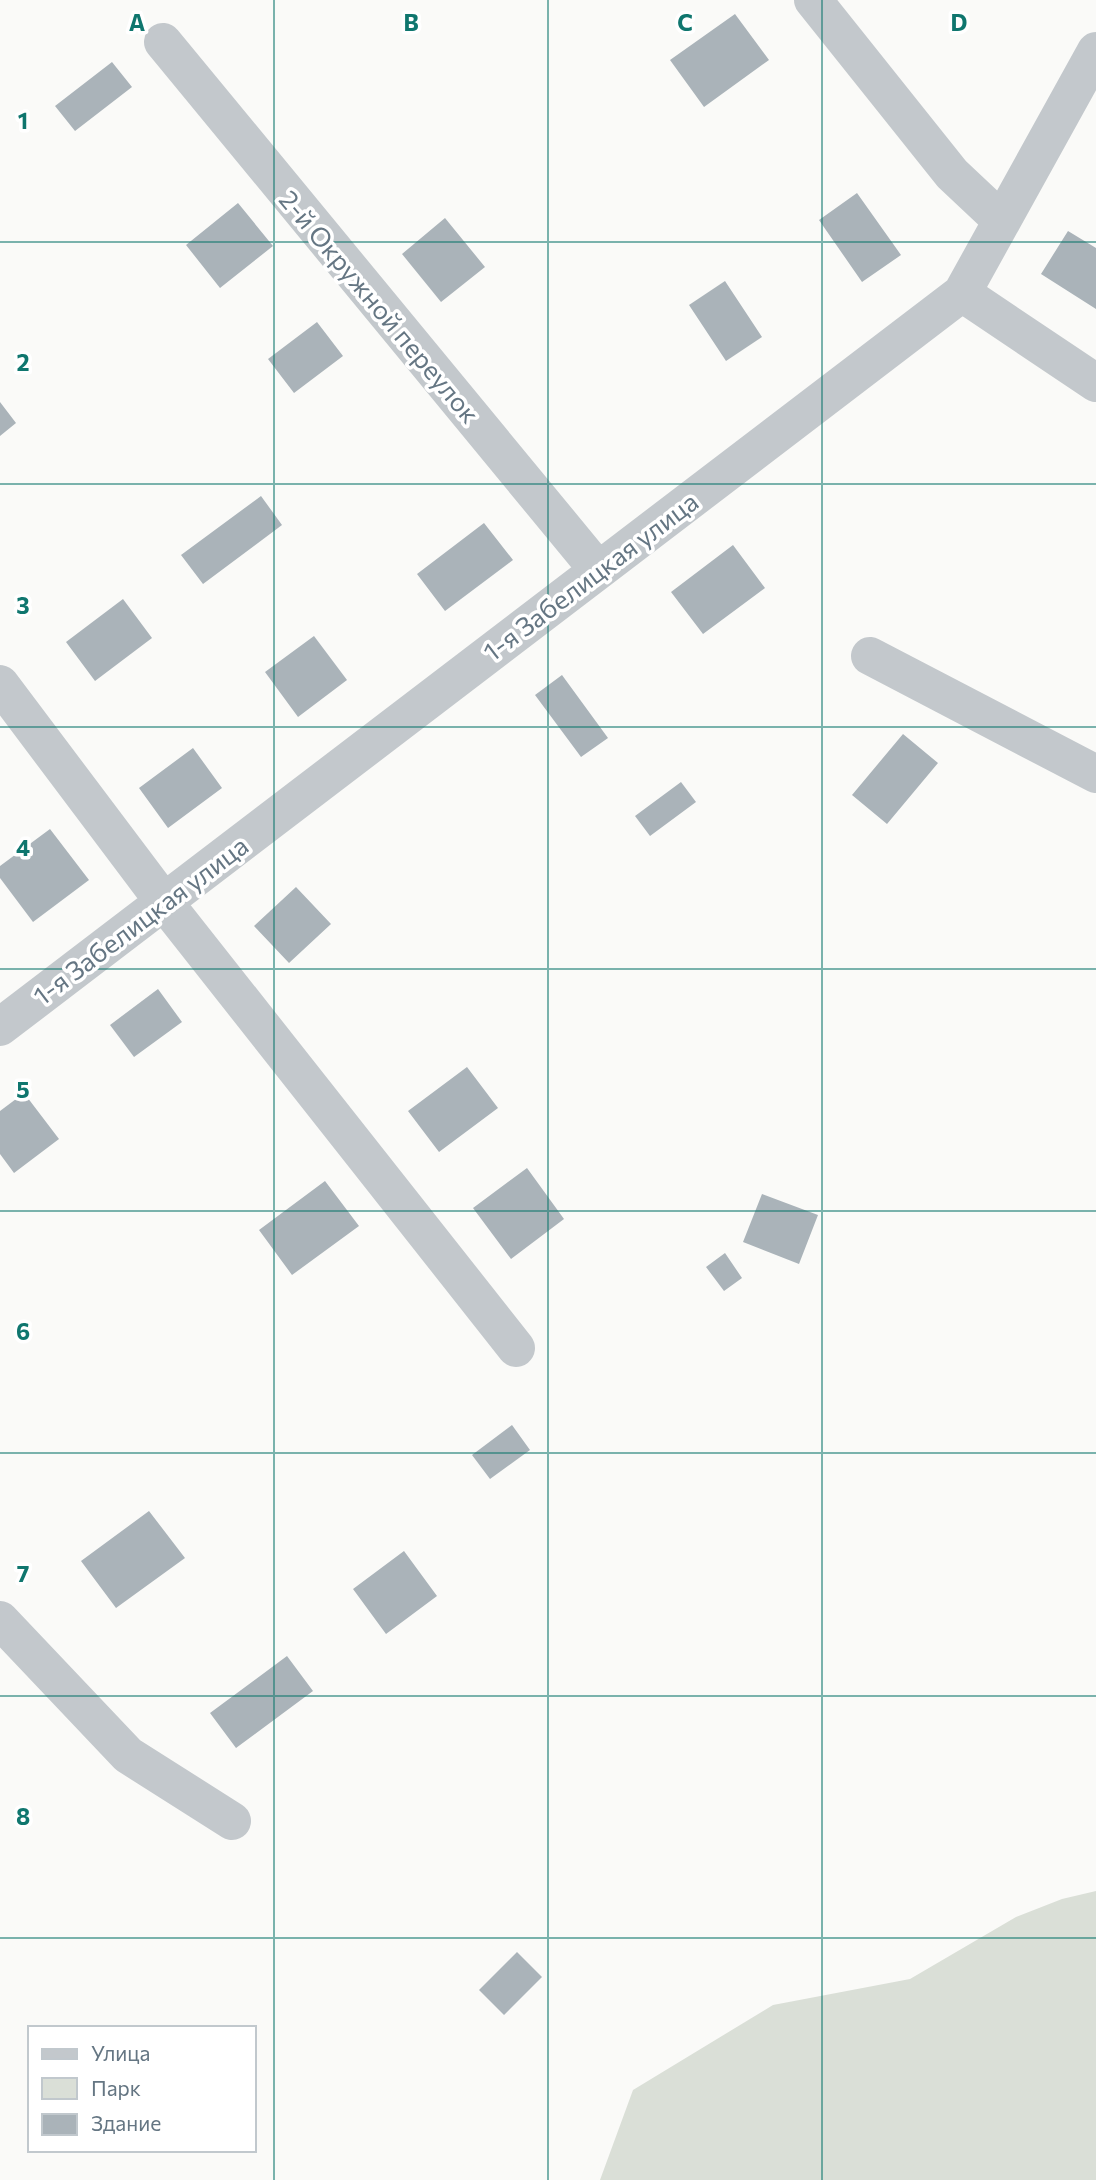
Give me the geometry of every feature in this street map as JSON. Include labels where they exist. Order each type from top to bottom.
[{"type":"street","points":[[813,0],[952,174],[1002,221]]},
{"type":"street","name":"2-й Окружной переулок","points":[[163,42],[598,570]]},
{"type":"street","name":"1-я Забелицкая улица","points":[[0,1027],[962,293],[1096,51]]},
{"type":"street","points":[[962,293],[1096,383]]},
{"type":"street","points":[[870,656],[1096,774]]},
{"type":"street","points":[[0,684],[164,902],[516,1348]]},
{"type":"street","points":[[0,1620],[128,1755],[232,1821]]},
{"type":"green space","points":[[1096,1891],[1096,2180],[600,2180],[633,2090],[773,2005],[910,1979],[1016,1917],[1062,1899]]},
{"type":"building","points":[[735,14],[769,60],[704,107],[670,60]]},
{"type":"building","points":[[112,62],[132,87],[75,131],[55,106]]},
{"type":"building","points":[[857,193],[901,255],[862,282],[819,220]]},
{"type":"building","points":[[238,203],[273,246],[220,288],[186,245]]},
{"type":"building","points":[[445,218],[485,267],[441,302],[402,254]]},
{"type":"building","points":[[1068,231],[1096,248],[1096,309],[1041,274]]},
{"type":"building","points":[[725,281],[762,337],[726,361],[689,305]]},
{"type":"building","points":[[317,322],[343,356],[294,393],[268,359]]},
{"type":"building","points":[[0,402],[16,423],[0,436]]},
{"type":"building","points":[[261,496],[282,525],[203,584],[181,555]]},
{"type":"building","points":[[484,523],[513,560],[445,611],[417,574]]},
{"type":"building","points":[[733,545],[765,588],[703,634],[671,592]]},
{"type":"building","points":[[123,599],[152,638],[95,681],[66,642]]},
{"type":"building","points":[[314,636],[347,680],[298,717],[265,672]]},
{"type":"building","points":[[562,675],[608,738],[581,757],[535,695]]},
{"type":"building","points":[[903,734],[938,763],[887,824],[852,795]]},
{"type":"building","points":[[193,748],[222,788],[168,828],[139,788]]},
{"type":"building","points":[[681,782],[696,802],[650,836],[635,816]]},
{"type":"building","points":[[50,829],[89,880],[33,922],[0,878],[0,866]]},
{"type":"building","points":[[296,887],[331,924],[289,963],[254,926]]},
{"type":"building","points":[[158,989],[182,1022],[134,1057],[110,1025]]},
{"type":"building","points":[[467,1067],[498,1108],[439,1152],[408,1111]]},
{"type":"building","points":[[24,1093],[59,1139],[14,1173],[0,1154],[0,1111]]},
{"type":"building","points":[[527,1168],[564,1219],[511,1259],[473,1208]]},
{"type":"building","points":[[325,1181],[359,1226],[292,1275],[259,1230]]},
{"type":"building","points":[[762,1194],[818,1215],[799,1264],[743,1242]]},
{"type":"building","points":[[725,1253],[742,1278],[724,1291],[706,1267]]},
{"type":"building","points":[[512,1425],[530,1450],[490,1479],[472,1455]]},
{"type":"building","points":[[149,1511],[185,1558],[116,1608],[81,1561]]},
{"type":"building","points":[[404,1551],[437,1596],[386,1634],[353,1589]]},
{"type":"building","points":[[287,1656],[313,1691],[236,1748],[210,1713]]},
{"type":"building","points":[[517,1952],[542,1977],[504,2015],[479,1990]]}]
